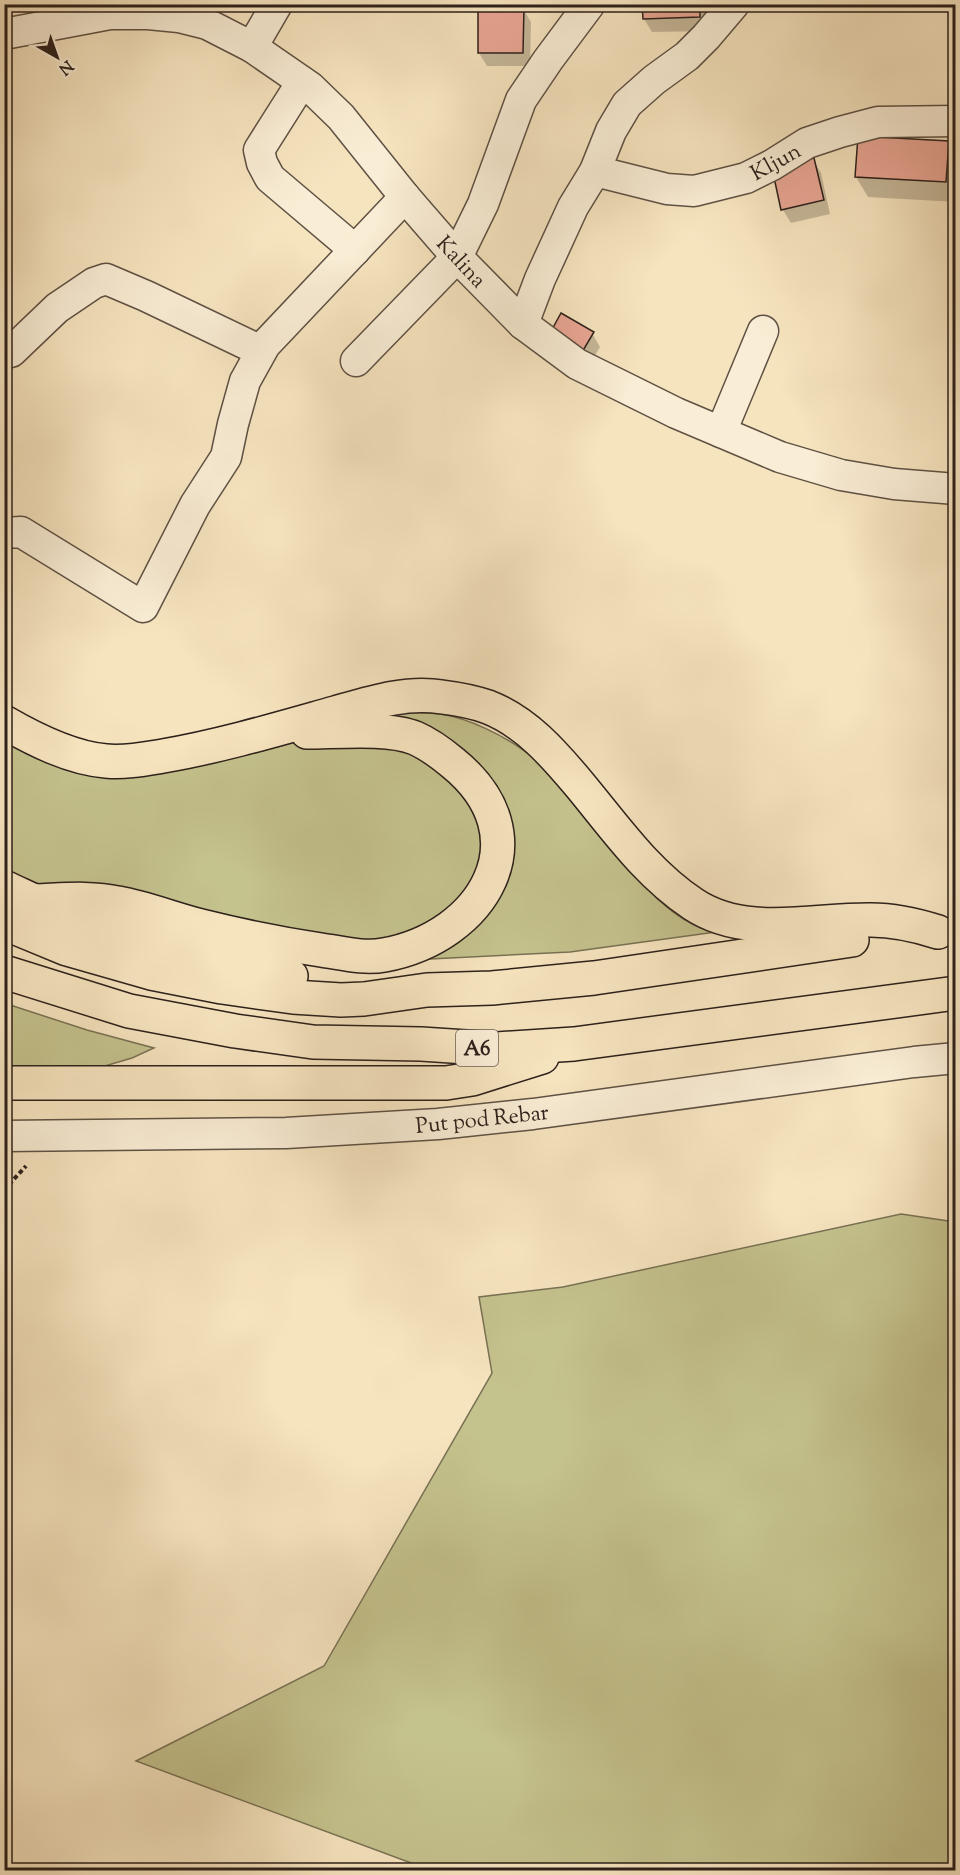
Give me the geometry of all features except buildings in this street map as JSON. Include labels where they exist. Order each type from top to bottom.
[{"type":"highway","points":[[4,722],[69,753],[115,762],[187,752],[381,700],[438,696],[462,700],[489,708],[534,735],[552,752],[644,863],[675,892],[702,911],[751,924],[774,926],[870,920],[915,924],[947,931]]},
{"type":"highway","points":[[36,901],[97,900],[118,903],[265,941],[364,957],[382,956],[422,944],[462,918],[480,898],[497,863],[499,839],[494,818],[485,799],[476,785],[449,759],[428,744],[394,732],[269,731]]},
{"type":"highway","points":[[4,887],[74,918],[166,948],[231,964],[291,976],[427,990]]},
{"type":"highway","points":[[4,923],[67,949],[151,973],[222,987],[293,997],[341,1000],[427,990],[492,988],[594,978],[876,936],[947,931]]},
{"type":"highway","name":"A6","points":[[4,972],[129,1011],[235,1031],[313,1042],[421,1044],[497,1049],[574,1044],[956,993]]},
{"type":"highway","points":[[4,1083],[446,1083],[501,1071],[574,1044]]},
{"type":"street","points":[[252,47],[277,4]]},
{"type":"street","points":[[523,324],[540,279],[573,207],[595,171],[611,130],[627,104],[654,80],[687,56],[734,4]]},
{"type":"street","points":[[356,361],[457,257],[483,204],[521,100],[589,5]]},
{"type":"street","name":"Kalina","points":[[4,34],[110,14],[179,17],[207,24],[252,47],[310,87],[341,117],[457,257],[523,324],[577,364],[676,413],[780,457],[841,475],[894,484],[956,489]]},
{"type":"street","points":[[302,82],[259,150],[262,164],[270,178],[355,250]]},
{"type":"street","name":"Kljun","points":[[595,171],[667,189],[694,191],[746,178],[807,143],[849,129],[878,122],[956,121]]},
{"type":"street","points":[[4,533],[21,532],[142,607],[195,505],[226,457],[245,381],[261,351],[405,197]]},
{"type":"street","points":[[4,353],[11,352],[57,308],[94,283],[106,279],[261,351]]},
{"type":"street","points":[[721,432],[763,331]]},
{"type":"street","name":"Put pod Rebar","points":[[4,1136],[286,1134],[438,1124],[533,1114],[956,1058]]},
{"type":"shaded area","points":[[391,712],[441,714],[463,719],[497,734],[518,747],[548,773],[655,897],[693,925],[716,932],[570,952],[410,960],[443,944],[505,809],[373,720]]},
{"type":"shaded area","points":[[4,737],[41,755],[272,741],[357,742],[422,754],[471,801],[488,845],[466,903],[376,948],[59,892],[5,876]]},
{"type":"shaded area","points":[[4,1003],[87,1030],[154,1048],[132,1058],[98,1068],[5,1066]]},
{"type":"shaded area","points":[[901,1214],[955,1222],[955,1870],[430,1870],[136,1761],[324,1666],[492,1373],[479,1297],[563,1287]]}]
